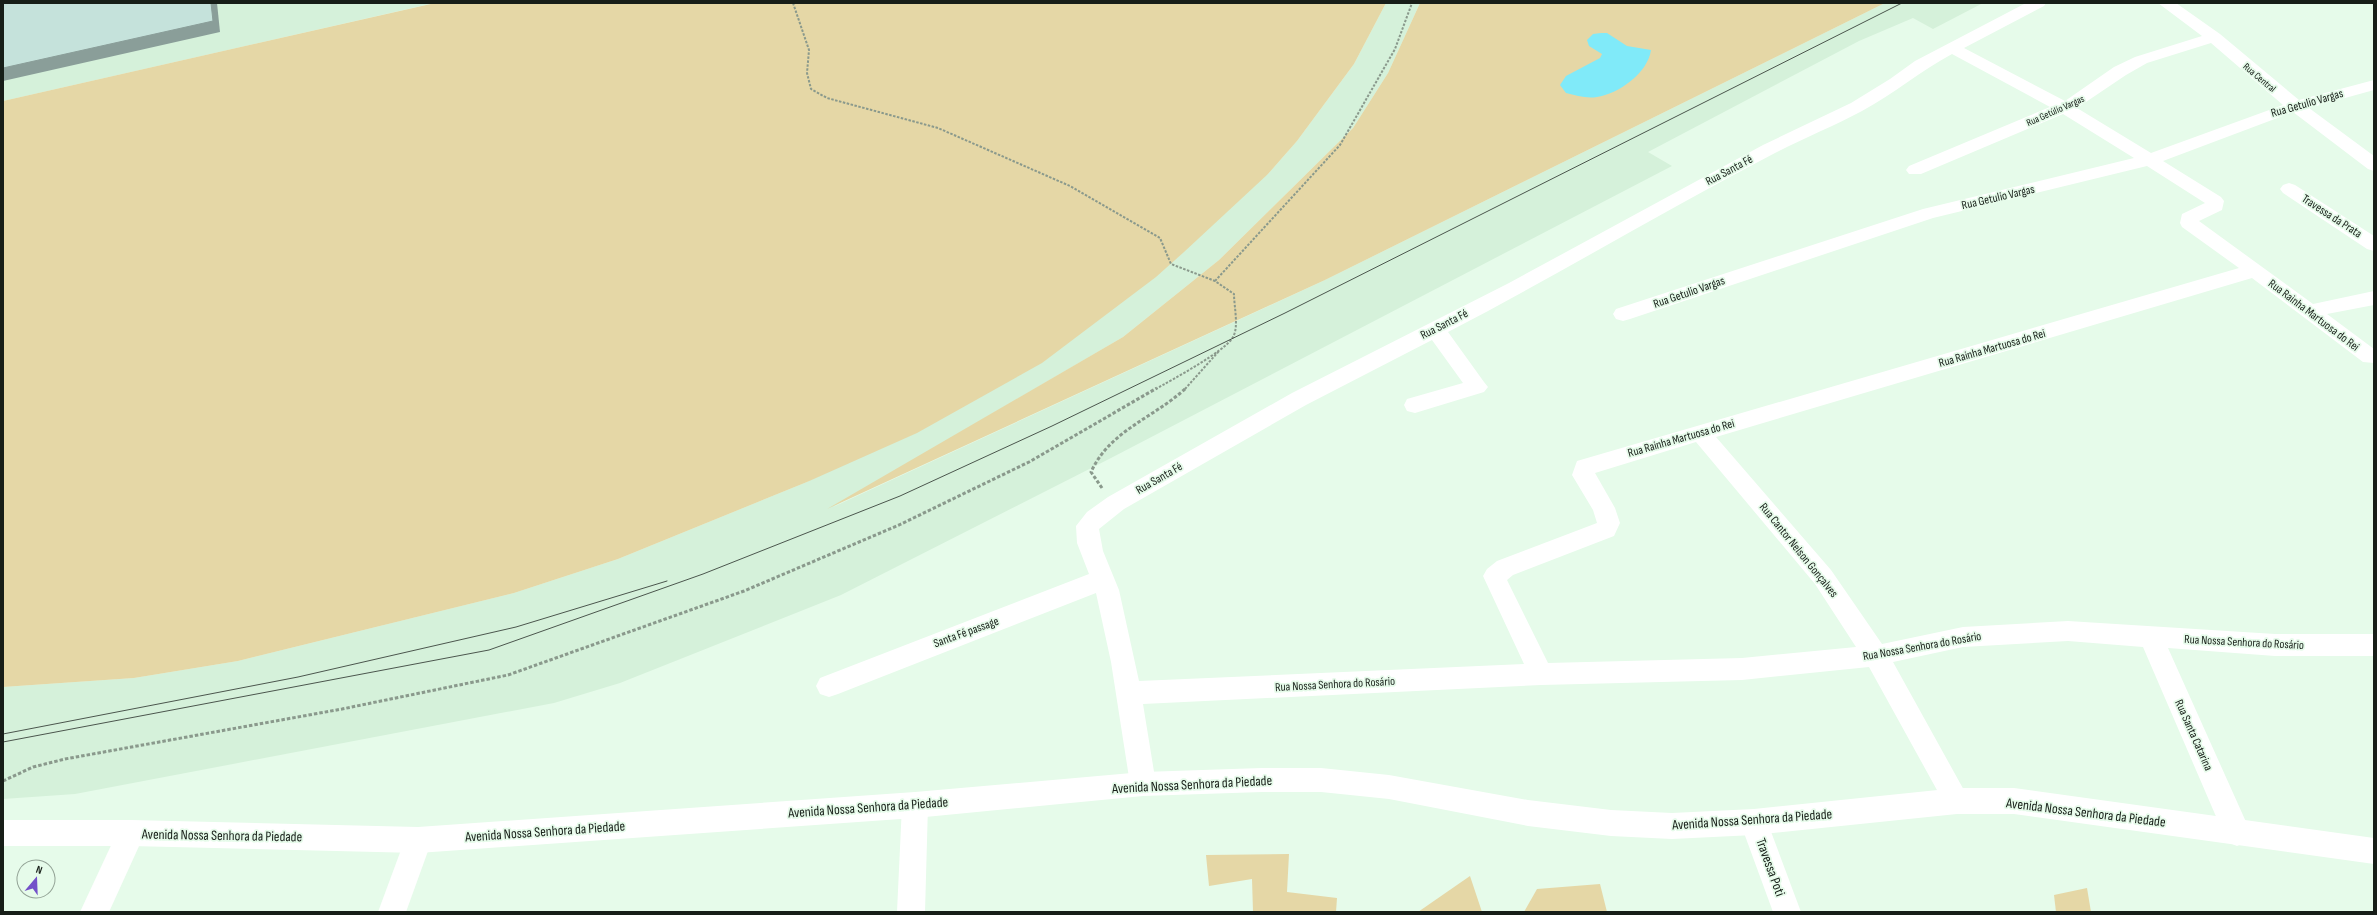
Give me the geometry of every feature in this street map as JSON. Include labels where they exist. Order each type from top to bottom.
[{"type":"street","name":"Rua Santa Fé","points":[[1143,784],[1129,693],[1103,579],[1090,549],[1087,526],[1095,518],[1113,505],[1299,399],[1522,284],[1769,149],[1857,107],[1896,83],[1921,64],[2038,3]]},
{"type":"street","name":"Rua Central","points":[[2166,3],[2214,38],[2294,105],[2374,165]]},
{"type":"street","name":"Rua Getúlio Vargas","points":[[1915,170],[2078,101],[2120,71],[2142,60],[2214,38]]},
{"type":"street","points":[[1952,48],[2064,107],[2214,201],[2215,206],[2189,218],[2189,223],[2255,270]]},
{"type":"street","name":"Rua Getulio Vargas","points":[[1623,314],[1830,244],[1930,213],[2086,178],[2149,160],[2245,122],[2294,105],[2374,84]]},
{"type":"street","name":"Travessa da Prata","points":[[2289,189],[2374,245]]},
{"type":"street","name":"Rua Rainha Martuosa do Rei","points":[[1541,674],[1496,582],[1495,576],[1501,569],[1606,529],[1609,523],[1604,508],[1583,475],[1585,467],[1700,432],[2059,329],[2255,270],[2370,357]]},
{"type":"street","points":[[2310,311],[2374,298]]},
{"type":"street","points":[[1415,405],[1477,387],[1435,329]]},
{"type":"street","name":"Rua Cantor Nelson Gonçalves","points":[[1700,432],[1803,550],[1823,576],[1876,656],[1957,801]]},
{"type":"street","name":"Santa Fé passage","points":[[829,686],[909,653],[1065,596],[1103,579]]},
{"type":"street","name":"Rua Nossa Senhora do Rosário","points":[[1129,693],[1541,674],[1742,669],[1876,656],[1915,646],[1963,637],[2012,633],[2068,631],[2275,645],[2374,645]]},
{"type":"street","name":"Rua Santa Catarina","points":[[2151,637],[2237,833]]},
{"type":"street","name":"Avenida Nossa Senhora da Piedade","points":[[3,833],[130,833],[418,840],[915,804],[1143,784],[1321,780],[1389,787],[1528,813],[1611,823],[1672,826],[1754,822],[1957,801],[2045,804],[2237,833],[2374,851]]},
{"type":"street","points":[[912,912],[915,804]]},
{"type":"street","name":"Travessa Poti","points":[[1754,822],[1787,912]]},
{"type":"street","points":[[94,912],[130,833]]},
{"type":"street","points":[[392,912],[418,840]]},
{"type":"path","points":[[3,781],[33,767],[65,759],[342,709],[508,676],[737,594],[899,526],[1029,462],[1205,360],[1233,338],[1235,330],[1234,294],[1215,281],[1171,264],[1160,238],[1070,186],[938,128],[827,98],[811,89],[807,73],[809,50],[793,3]]},
{"type":"path","points":[[1215,281],[1340,145],[1395,49],[1412,3]]},
{"type":"path","points":[[1113,505],[1091,472],[1094,460],[1110,442],[1175,398],[1198,377],[1226,344]]},
{"type":"shaded area","points":[[3,3],[434,3],[3,101]]},
{"type":"shaded area","points":[[435,3],[1386,3],[1354,64],[1297,141],[1268,174],[1184,252],[1156,277],[1042,363],[917,433],[807,482],[618,559],[514,593],[238,661],[134,678],[3,687],[3,101]]},
{"type":"shaded area","points":[[1386,3],[1420,3],[1388,73],[1353,128],[1219,260],[1123,337],[833,507],[1325,280],[1885,3],[1983,3],[1933,29],[1913,18],[1859,41],[1648,152],[1672,166],[1111,458],[841,595],[620,683],[554,703],[75,794],[3,799],[3,687],[134,678],[238,661],[514,593],[618,559],[807,482],[1268,174],[1297,141],[1354,64]]},
{"type":"shaded area","points":[[1420,3],[1885,3],[1325,280],[827,509],[1123,337],[1219,260],[1353,128],[1388,73]]},
{"type":"shaded area","points":[[1289,854],[1287,892],[1337,898],[1336,912],[1253,912],[1252,879],[1209,886],[1206,855]]},
{"type":"shaded area","points":[[1470,876],[1482,912],[1418,912]]},
{"type":"shaded area","points":[[1600,884],[1607,912],[1524,912],[1537,889]]},
{"type":"shaded area","points":[[2087,888],[2091,912],[2056,912],[2054,895]]},
{"type":"water","points":[[1607,33],[1627,46],[1651,50],[1644,67],[1623,87],[1605,95],[1589,98],[1566,93],[1560,85],[1566,76],[1600,58],[1602,54],[1589,46],[1587,40],[1593,34]]},
{"type":"building","points":[[3,3],[211,3],[213,21],[3,68]]},
{"type":"tram line","points":[[3,742],[489,650],[703,574],[900,496],[1052,426],[1285,313],[1902,3]]},
{"type":"tram line","points":[[3,734],[298,677],[516,627],[667,581]]}]
